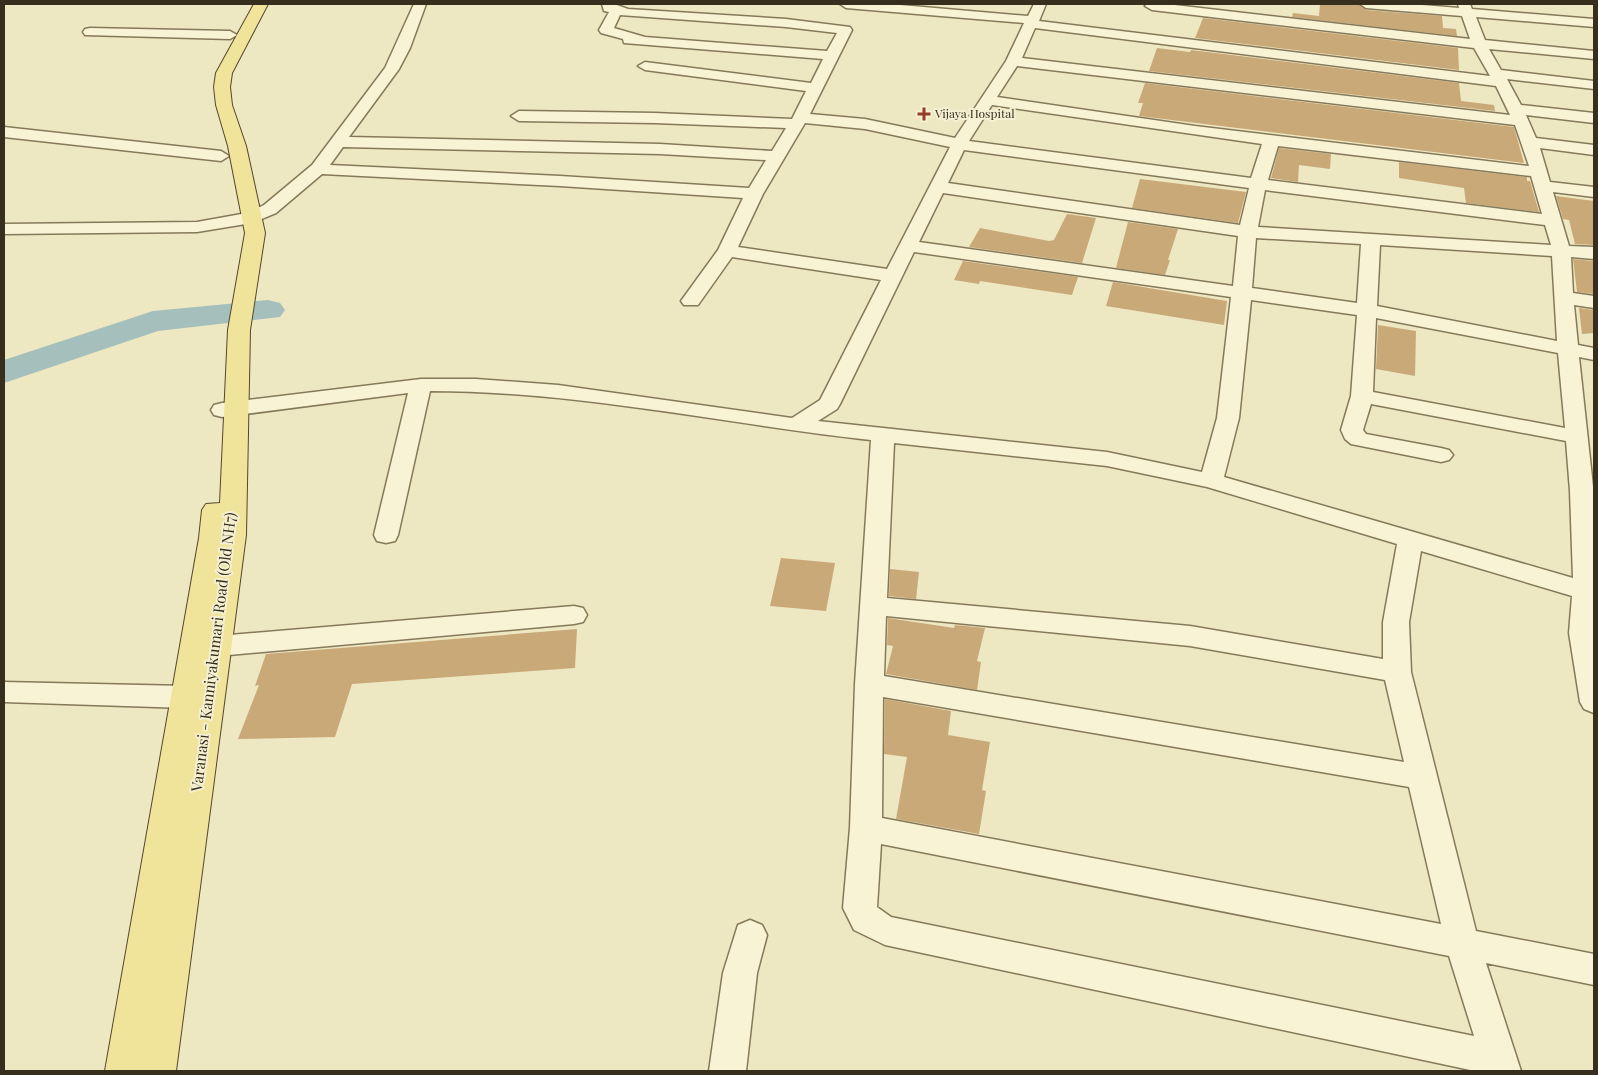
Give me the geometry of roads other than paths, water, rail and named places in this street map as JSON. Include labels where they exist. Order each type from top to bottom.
[{"type":"main road","name":"Varanasi - Kanniyakumari Road (Old NH7)","points":[[243,220],[221,156],[210,100],[218,80],[230,35],[246,4]]},
{"type":"main road","name":"Varanasi - Kanniyakumari Road (Old NH7)","points":[[156,1071],[218,646],[232,535],[229,409],[231,314],[238,235],[243,220],[237,146],[218,80],[261,4]]},
{"type":"main road","name":"Varanasi - Kanniyakumari Road (Old NH7)","points":[[125,1071],[213,538],[229,409]]},
{"type":"street","points":[[4,229],[197,227],[243,220],[270,209],[318,169],[392,70],[403,48],[420,4]]},
{"type":"street","points":[[846,4],[1035,16],[1135,37],[1499,78],[1594,85]]},
{"type":"street","points":[[1283,22],[1287,4]]},
{"type":"street","points":[[1366,4],[1465,9],[1594,23]]},
{"type":"street","points":[[1135,37],[1153,5],[1209,8],[1283,22],[1594,55]]},
{"type":"street","points":[[644,41],[606,30],[612,8],[846,30],[798,121],[754,194],[727,251],[691,301]]},
{"type":"street","points":[[1465,9],[1479,44],[1518,115],[1538,165],[1561,249],[1568,350],[1578,437],[1588,492],[1583,633],[1591,660],[1594,702]]},
{"type":"street","points":[[796,425],[829,404],[959,144],[1013,60],[1035,16]]},
{"type":"street","points":[[90,32],[230,35]]},
{"type":"street","points":[[628,40],[738,47],[833,56]]},
{"type":"street","points":[[1013,60],[1518,115],[1594,118]]},
{"type":"street","points":[[645,66],[816,88]]},
{"type":"street","points":[[988,100],[1101,118],[1271,141],[1538,165],[1594,165]]},
{"type":"street","points":[[519,116],[865,124],[959,144],[1553,221]]},
{"type":"street","points":[[4,132],[221,156]]},
{"type":"street","points":[[1211,482],[1228,418],[1248,232],[1258,184],[1271,141]]},
{"type":"street","points":[[338,142],[660,149],[777,156]]},
{"type":"street","points":[[1538,165],[1594,150]]},
{"type":"street","points":[[1538,165],[1594,192]]},
{"type":"street","points":[[318,169],[560,181],[754,194]]},
{"type":"street","points":[[939,187],[1248,232],[1561,249],[1594,253]]},
{"type":"street","points":[[1372,238],[1362,396],[1352,430],[1353,434],[1359,439],[1441,455]]},
{"type":"street","points":[[908,246],[1366,310],[1594,354]]},
{"type":"street","points":[[727,251],[892,276]]},
{"type":"street","points":[[1563,298],[1594,302]]},
{"type":"street","points":[[229,409],[421,385],[476,384],[558,392],[796,425],[1107,459],[1211,482],[1586,590]]},
{"type":"street","points":[[386,535],[421,385]]},
{"type":"street","points":[[1362,396],[1578,437]]},
{"type":"street","points":[[883,435],[869,684],[866,828],[860,908],[866,920],[885,930],[1501,1065]]},
{"type":"street","points":[[1410,540],[1396,622],[1397,672],[1462,943],[1501,1065]]},
{"type":"street","points":[[874,606],[1190,636],[1397,672]]},
{"type":"street","points":[[218,646],[574,615]]},
{"type":"street","points":[[869,684],[1422,777]]},
{"type":"street","points":[[4,692],[186,697]]},
{"type":"street","points":[[866,828],[1594,969]]},
{"type":"street","points":[[727,1071],[740,972],[750,935]]},
{"type":"waterway","points":[[4,372],[153,321],[268,310]]},
{"type":"place","name":"Vijaya Hospital","points":[[924,114]]}]
